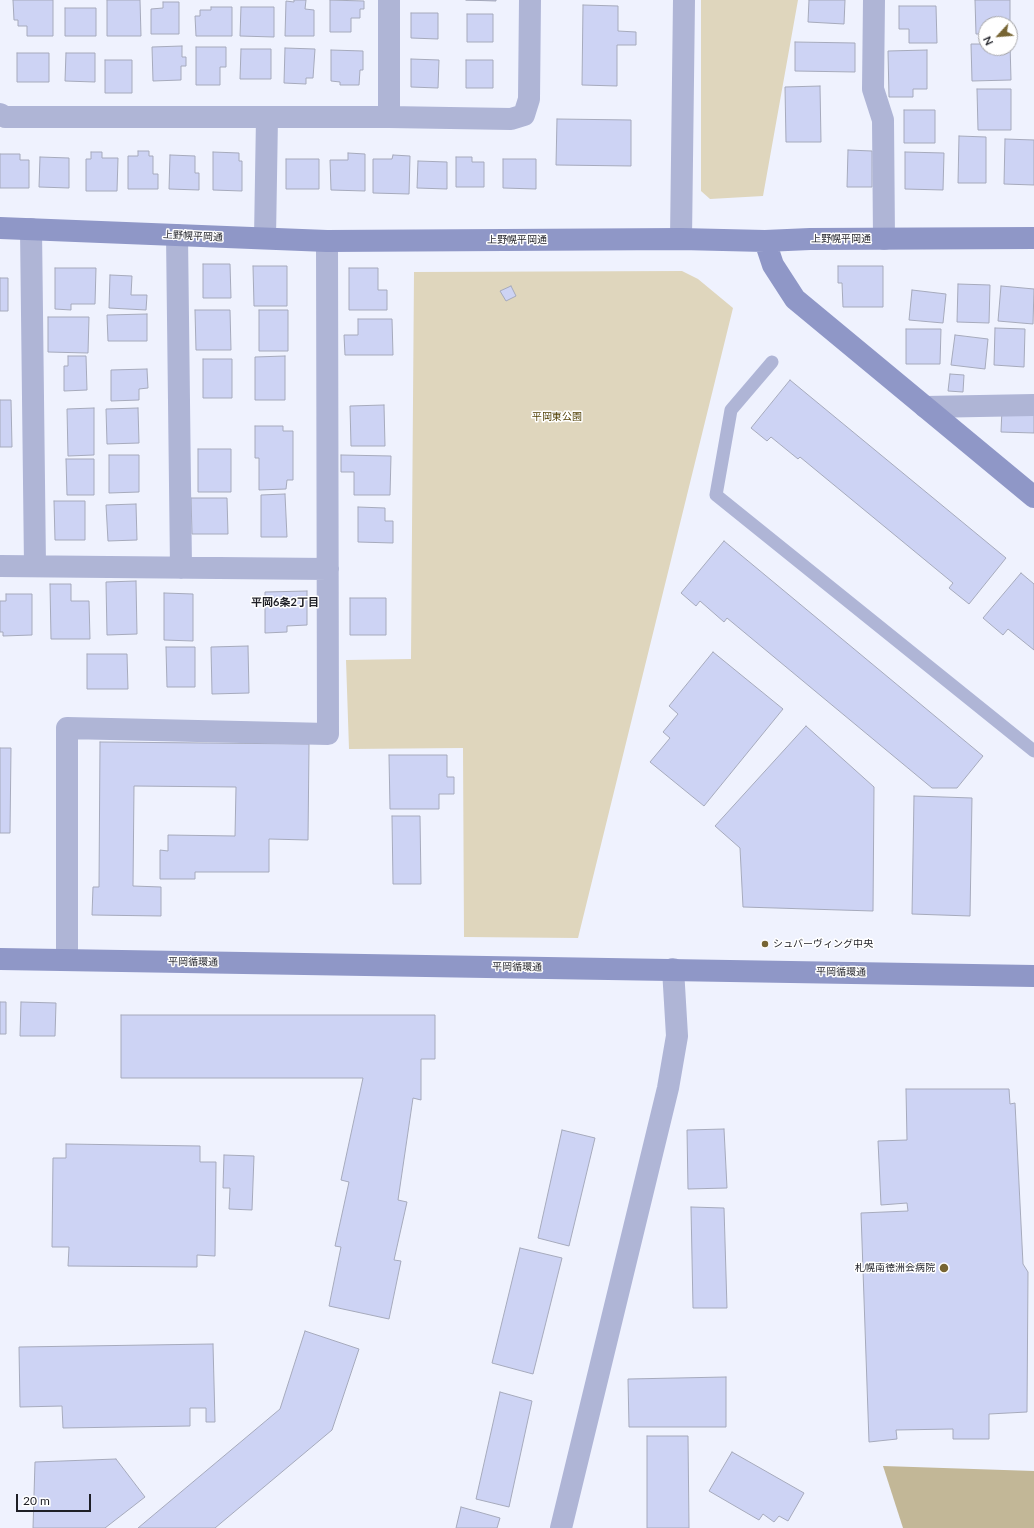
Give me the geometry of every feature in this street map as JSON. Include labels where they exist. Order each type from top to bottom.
[{"type":"street","points":[[389,0],[389,117]]},
{"type":"street","points":[[0,114],[5,117],[389,117],[511,119],[524,114],[529,99],[530,0]]},
{"type":"street","points":[[681,239],[684,0]]},
{"type":"street","points":[[874,0],[873,90],[883,120],[884,239]]},
{"type":"street","points":[[265,238],[267,117]]},
{"type":"street","name":"上野幌平岡通","points":[[0,228],[328,241],[681,239],[765,241],[1034,238]]},
{"type":"street","points":[[31,229],[35,566]]},
{"type":"street","points":[[177,234],[181,568]]},
{"type":"street","points":[[67,960],[67,728],[328,734],[328,241]]},
{"type":"street","points":[[765,241],[773,266],[795,299],[1034,497]]},
{"type":"street","points":[[925,407],[1034,405]]},
{"type":"street","points":[[0,566],[328,569]]},
{"type":"street","name":"平岡循環通","points":[[0,959],[1034,976]]},
{"type":"street","points":[[561,1528],[668,1088],[677,1036],[673,969]]},
{"type":"lane","points":[[772,362],[731,410],[716,495],[1034,751]]},
{"type":"green space","points":[[701,0],[798,0],[763,196],[710,199],[701,191]]},
{"type":"green space","name":"平岡東公園","points":[[682,271],[698,279],[733,308],[578,938],[464,937],[463,748],[349,749],[346,660],[411,659],[414,272]]},
{"type":"shaded area","points":[[883,1466],[1034,1471],[1034,1528],[903,1528]]},
{"type":"building","points":[[13,0],[53,0],[53,36],[27,36],[27,26],[18,26],[18,20],[14,20]]},
{"type":"building","points":[[107,0],[140,0],[141,36],[107,36]]},
{"type":"building","points":[[294,0],[306,0],[305,9],[314,10],[314,36],[285,36],[286,1],[294,2]]},
{"type":"building","points":[[330,0],[364,1],[364,9],[360,9],[360,18],[351,18],[351,32],[330,32]]},
{"type":"building","points":[[466,0],[496,0],[496,1]]},
{"type":"building","points":[[809,0],[845,0],[844,24],[808,22]]},
{"type":"building","points":[[975,0],[1010,0],[1010,16],[978,16],[978,34],[976,34]]},
{"type":"building","points":[[163,2],[179,2],[179,34],[151,34],[151,9],[163,8]]},
{"type":"building","points":[[583,5],[618,6],[618,31],[636,32],[636,45],[617,45],[617,86],[582,85]]},
{"type":"building","points":[[899,6],[936,6],[937,43],[909,43],[909,29],[899,29]]},
{"type":"building","points":[[211,7],[232,7],[232,36],[196,36],[195,16],[200,16],[200,10],[211,10]]},
{"type":"building","points":[[241,7],[274,7],[274,37],[240,36]]},
{"type":"building","points":[[65,8],[96,8],[96,36],[65,36]]},
{"type":"building","points":[[411,13],[438,13],[438,39],[411,38]]},
{"type":"building","points":[[467,14],[493,14],[493,42],[467,42]]},
{"type":"building","points":[[795,42],[855,43],[855,72],[795,71]]},
{"type":"building","points":[[971,44],[978,44],[978,56],[1010,56],[1011,80],[972,81]]},
{"type":"building","points":[[182,46],[182,57],[186,57],[186,66],[181,66],[181,80],[153,81],[152,47]]},
{"type":"building","points":[[196,47],[226,47],[226,67],[220,67],[220,85],[196,85]]},
{"type":"building","points":[[285,48],[315,49],[313,78],[306,78],[306,84],[284,83]]},
{"type":"building","points":[[241,49],[271,49],[271,79],[240,79]]},
{"type":"building","points":[[331,50],[363,51],[363,70],[360,70],[359,85],[340,85],[340,82],[331,81]]},
{"type":"building","points":[[927,50],[927,89],[913,89],[913,97],[889,97],[888,51]]},
{"type":"building","points":[[17,53],[49,53],[49,82],[17,82]]},
{"type":"building","points":[[66,53],[95,53],[95,82],[65,81]]},
{"type":"building","points":[[411,59],[439,60],[438,88],[411,87]]},
{"type":"building","points":[[105,60],[132,60],[132,93],[105,93]]},
{"type":"building","points":[[466,60],[493,60],[493,88],[466,88]]},
{"type":"building","points":[[820,86],[821,142],[786,142],[785,87]]},
{"type":"building","points":[[977,89],[1011,89],[1011,130],[978,130]]},
{"type":"building","points":[[904,110],[935,110],[935,143],[904,143]]},
{"type":"building","points":[[557,119],[631,120],[631,166],[556,165]]},
{"type":"building","points":[[959,136],[986,137],[986,183],[958,183]]},
{"type":"building","points":[[1005,139],[1034,140],[1034,185],[1004,184]]},
{"type":"building","points":[[848,150],[872,151],[872,187],[847,187]]},
{"type":"building","points":[[138,151],[149,151],[149,156],[153,156],[153,174],[158,174],[158,189],[128,189],[128,156],[138,156]]},
{"type":"building","points":[[91,152],[102,152],[102,158],[118,158],[117,191],[86,191],[86,159],[91,159]]},
{"type":"building","points":[[213,152],[239,153],[239,161],[242,161],[242,191],[213,190]]},
{"type":"building","points":[[905,152],[944,153],[943,190],[905,189]]},
{"type":"building","points":[[348,153],[365,154],[365,191],[331,190],[330,160],[348,160]]},
{"type":"building","points":[[0,154],[20,154],[20,160],[29,160],[29,188],[0,188]]},
{"type":"building","points":[[170,155],[195,156],[195,173],[199,173],[199,190],[169,189]]},
{"type":"building","points":[[393,155],[410,156],[409,194],[373,193],[373,159],[392,159]]},
{"type":"building","points":[[40,157],[69,158],[69,188],[39,187]]},
{"type":"building","points":[[456,157],[472,157],[472,162],[484,162],[484,187],[456,187]]},
{"type":"building","points":[[286,159],[319,159],[319,189],[286,189]]},
{"type":"building","points":[[503,159],[536,159],[536,189],[503,188]]},
{"type":"building","points":[[418,161],[447,162],[447,189],[417,188]]},
{"type":"building","points":[[203,264],[230,264],[231,298],[203,298]]},
{"type":"building","points":[[253,266],[287,266],[287,306],[254,306]]},
{"type":"building","points":[[838,266],[883,266],[883,307],[843,307],[842,283],[838,283]]},
{"type":"building","points":[[55,268],[96,268],[95,304],[71,304],[71,310],[55,309]]},
{"type":"building","points":[[349,268],[378,268],[378,290],[387,290],[387,310],[349,310]]},
{"type":"building","points":[[110,275],[132,276],[131,295],[147,295],[146,310],[109,308]]},
{"type":"building","points":[[0,278],[8,278],[8,311],[0,311]]},
{"type":"building","points":[[958,284],[990,285],[989,323],[957,322]]},
{"type":"building","points":[[511,286],[516,296],[506,301],[500,291]]},
{"type":"building","points":[[1001,286],[1034,289],[1033,324],[998,321]]},
{"type":"building","points":[[912,290],[946,294],[943,323],[909,320]]},
{"type":"building","points":[[195,310],[230,310],[231,350],[196,350]]},
{"type":"building","points":[[259,310],[288,310],[288,351],[259,351]]},
{"type":"building","points":[[147,314],[147,341],[108,341],[107,315]]},
{"type":"building","points":[[48,317],[89,317],[88,353],[48,352]]},
{"type":"building","points":[[358,319],[392,319],[393,355],[345,355],[344,335],[358,335]]},
{"type":"building","points":[[995,328],[1025,329],[1024,367],[994,365]]},
{"type":"building","points":[[906,329],[941,329],[940,364],[906,364]]},
{"type":"building","points":[[955,335],[988,339],[985,369],[951,365]]},
{"type":"building","points":[[68,356],[86,356],[87,390],[64,391],[64,366],[68,366]]},
{"type":"building","points":[[285,356],[285,400],[255,400],[255,357]]},
{"type":"building","points":[[203,359],[232,359],[232,398],[203,398]]},
{"type":"building","points":[[147,369],[148,388],[139,389],[139,400],[111,401],[111,370]]},
{"type":"building","points":[[950,374],[964,375],[963,392],[948,391]]},
{"type":"building","points":[[790,380],[1006,558],[969,604],[949,588],[953,583],[800,457],[798,459],[771,437],[767,441],[751,428]]},
{"type":"building","points":[[0,400],[11,400],[12,447],[0,447]]},
{"type":"building","points":[[384,405],[385,446],[351,446],[350,406]]},
{"type":"building","points":[[94,408],[94,455],[68,456],[67,409]]},
{"type":"building","points":[[138,408],[139,443],[107,444],[106,409]]},
{"type":"building","points":[[1002,409],[1034,411],[1034,433],[1001,432]]},
{"type":"building","points":[[255,426],[283,426],[283,431],[293,431],[293,480],[287,480],[286,489],[259,490],[259,458],[255,458]]},
{"type":"building","points":[[198,449],[231,449],[231,492],[198,492]]},
{"type":"building","points":[[109,455],[139,455],[139,492],[109,493]]},
{"type":"building","points":[[341,455],[391,456],[390,495],[354,495],[354,472],[341,472]]},
{"type":"building","points":[[66,459],[94,459],[94,495],[67,495]]},
{"type":"building","points":[[285,494],[287,537],[261,537],[261,495]]},
{"type":"building","points":[[191,498],[227,498],[228,534],[192,534]]},
{"type":"building","points":[[54,501],[85,501],[85,540],[55,540]]},
{"type":"building","points":[[136,504],[137,540],[108,541],[106,505]]},
{"type":"building","points":[[358,507],[385,508],[385,521],[393,521],[393,543],[358,542]]},
{"type":"building","points":[[724,541],[983,756],[957,788],[932,788],[727,618],[724,622],[700,601],[696,606],[681,593]]},
{"type":"building","points":[[1021,573],[1034,584],[1034,650],[1008,629],[1003,635],[983,618]]},
{"type":"building","points":[[136,581],[137,634],[107,635],[106,582]]},
{"type":"building","points":[[50,584],[71,584],[71,601],[89,601],[90,639],[51,639]]},
{"type":"building","points":[[307,591],[307,625],[287,626],[287,632],[265,633],[265,592]]},
{"type":"building","points":[[164,593],[193,594],[193,641],[164,640]]},
{"type":"building","points":[[6,594],[32,594],[32,635],[3,636],[3,632],[0,632],[0,601],[6,601]]},
{"type":"building","points":[[350,598],[386,598],[386,635],[350,635]]},
{"type":"building","points":[[248,646],[249,693],[212,694],[211,647]]},
{"type":"building","points":[[166,647],[195,647],[195,687],[167,687]]},
{"type":"building","points":[[713,652],[783,709],[704,806],[650,762],[670,738],[663,732],[678,714],[669,706]]},
{"type":"building","points":[[87,654],[127,654],[128,689],[87,689]]},
{"type":"building","points":[[806,726],[874,787],[873,911],[743,907],[740,848],[715,826]]},
{"type":"building","points":[[100,742],[309,744],[308,840],[269,839],[269,872],[195,872],[195,879],[160,879],[160,850],[168,851],[168,835],[235,836],[236,787],[134,786],[133,886],[161,887],[161,916],[92,915],[93,887],[99,887]]},
{"type":"building","points":[[0,748],[11,748],[10,833],[0,833]]},
{"type":"building","points":[[389,755],[447,755],[447,777],[454,777],[454,794],[439,794],[439,809],[390,809]]},
{"type":"building","points":[[914,796],[972,798],[970,916],[912,914]]},
{"type":"building","points":[[392,816],[420,816],[421,884],[393,884]]},
{"type":"building","points":[[0,1002],[6,1002],[6,1034],[0,1034]]},
{"type":"building","points":[[21,1002],[56,1003],[55,1036],[20,1036]]},
{"type":"building","points":[[121,1015],[435,1015],[435,1059],[421,1059],[421,1100],[413,1098],[398,1200],[407,1202],[394,1260],[401,1261],[389,1319],[329,1306],[341,1247],[335,1246],[349,1182],[341,1180],[363,1078],[121,1078]]},
{"type":"building","name":"札幌南徳洲会病院","points":[[906,1089],[1009,1089],[1010,1104],[1015,1103],[1023,1264],[1028,1272],[1027,1412],[989,1414],[989,1439],[953,1439],[953,1429],[896,1430],[897,1439],[869,1442],[861,1213],[908,1211],[907,1203],[881,1205],[878,1141],[907,1140]]},
{"type":"building","points":[[724,1129],[727,1188],[688,1189],[687,1130]]},
{"type":"building","points":[[562,1130],[595,1138],[569,1246],[538,1238]]},
{"type":"building","points":[[66,1144],[200,1146],[200,1162],[216,1162],[215,1256],[197,1255],[197,1267],[68,1266],[69,1247],[52,1247],[53,1158],[66,1158]]},
{"type":"building","points":[[224,1155],[254,1156],[252,1210],[229,1209],[230,1188],[223,1188]]},
{"type":"building","points":[[691,1207],[724,1208],[727,1308],[693,1308]]},
{"type":"building","points":[[520,1248],[562,1258],[533,1374],[492,1363]]},
{"type":"building","points":[[305,1331],[359,1349],[332,1430],[215,1528],[138,1528],[280,1409]]},
{"type":"building","points":[[213,1344],[215,1422],[206,1422],[206,1408],[190,1408],[190,1426],[63,1428],[62,1406],[20,1407],[19,1347]]},
{"type":"building","points":[[726,1377],[726,1427],[629,1427],[628,1379]]},
{"type":"building","points":[[500,1392],[532,1401],[509,1507],[476,1499]]},
{"type":"building","points":[[647,1436],[688,1436],[689,1528],[647,1528]]},
{"type":"building","points":[[732,1452],[804,1493],[788,1521],[779,1516],[774,1522],[763,1514],[759,1520],[709,1491]]},
{"type":"building","points":[[116,1459],[145,1497],[105,1528],[33,1528],[35,1462]]},
{"type":"building","points":[[461,1507],[500,1518],[497,1528],[456,1528]]},
{"type":"place","name":"シュバーヴィング中央","points":[[765,944]]},
{"type":"place","name":"札幌南徳洲会病院","points":[[944,1268]]},
{"type":"district","name":"平岡6条2丁目","points":[[285,602]]}]
